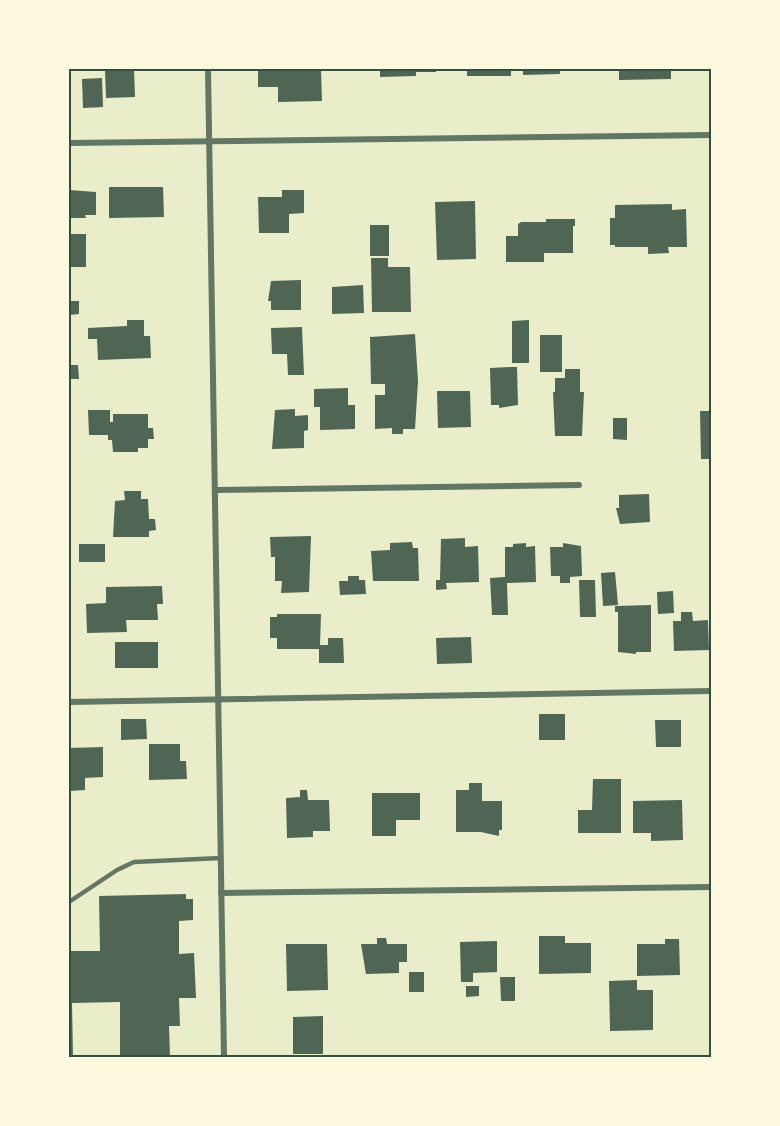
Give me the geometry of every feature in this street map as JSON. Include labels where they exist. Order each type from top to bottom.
[{"type":"street","points":[[208,69],[224,1057]]},
{"type":"street","points":[[69,143],[711,135]]},
{"type":"street","points":[[215,490],[579,485]]},
{"type":"street","points":[[69,702],[711,691]]},
{"type":"street","points":[[221,893],[711,887]]},
{"type":"lane","points":[[69,902],[117,870],[134,862],[221,858]]},
{"type":"building","points":[[105,69],[134,69],[135,97],[106,98]]},
{"type":"building","points":[[258,69],[321,69],[322,101],[278,102],[278,87],[258,87]]},
{"type":"building","points":[[380,69],[436,69],[436,72],[416,72],[416,76],[380,77]]},
{"type":"building","points":[[467,69],[511,69],[511,76],[467,76]]},
{"type":"building","points":[[523,69],[560,69],[560,74],[523,75]]},
{"type":"building","points":[[619,69],[671,69],[671,79],[619,80]]},
{"type":"building","points":[[102,78],[103,107],[83,108],[82,79]]},
{"type":"building","points":[[109,187],[163,187],[164,217],[109,218]]},
{"type":"building","points":[[69,190],[96,192],[96,215],[85,215],[86,218],[69,218]]},
{"type":"building","points":[[282,190],[304,190],[304,213],[289,214],[289,233],[259,233],[258,197],[282,197]]},
{"type":"building","points":[[475,201],[476,259],[437,260],[435,202]]},
{"type":"building","points":[[672,204],[672,210],[686,209],[687,247],[668,247],[669,253],[648,254],[648,247],[610,245],[610,218],[615,218],[615,205]]},
{"type":"building","points":[[546,219],[575,219],[573,253],[544,253],[544,262],[506,262],[506,236],[518,236],[518,224],[521,222],[546,222]]},
{"type":"building","points":[[370,225],[389,225],[389,256],[370,256]]},
{"type":"building","points":[[69,234],[86,234],[86,267],[69,267]]},
{"type":"building","points":[[371,258],[388,258],[388,267],[410,267],[411,312],[372,312]]},
{"type":"building","points":[[301,280],[301,310],[271,310],[271,301],[268,301],[271,281]]},
{"type":"building","points":[[363,285],[364,313],[332,314],[332,287]]},
{"type":"building","points":[[69,301],[79,301],[79,314],[69,315]]},
{"type":"building","points":[[127,320],[144,320],[144,336],[150,336],[151,358],[98,360],[97,339],[88,339],[88,328],[127,326]]},
{"type":"building","points":[[529,320],[529,363],[512,363],[512,321]]},
{"type":"building","points":[[302,327],[304,375],[288,375],[287,354],[272,354],[271,328]]},
{"type":"building","points":[[415,334],[418,381],[415,429],[403,429],[403,434],[392,434],[392,428],[375,429],[375,395],[385,395],[385,384],[371,384],[370,337]]},
{"type":"building","points":[[540,335],[562,335],[562,372],[540,372]]},
{"type":"building","points":[[69,365],[78,365],[79,379],[69,379]]},
{"type":"building","points":[[517,367],[518,405],[499,408],[499,405],[491,405],[490,368]]},
{"type":"building","points":[[565,369],[580,369],[580,392],[584,392],[582,436],[555,436],[553,392],[555,392],[555,378],[565,378]]},
{"type":"building","points":[[348,388],[348,405],[355,405],[355,429],[320,430],[320,407],[314,407],[314,389]]},
{"type":"building","points":[[437,391],[470,391],[471,427],[438,428]]},
{"type":"building","points":[[295,409],[295,416],[308,415],[308,430],[304,431],[304,448],[272,449],[275,410]]},
{"type":"building","points":[[88,410],[110,410],[110,422],[113,422],[113,414],[148,414],[148,428],[153,428],[154,439],[148,439],[148,448],[138,448],[138,452],[113,452],[112,440],[108,440],[108,435],[89,435]]},
{"type":"building","points":[[700,411],[711,411],[711,459],[701,459]]},
{"type":"building","points":[[613,418],[627,418],[627,440],[613,439]]},
{"type":"building","points":[[124,491],[141,491],[141,499],[148,499],[149,519],[155,519],[156,530],[149,531],[149,537],[113,537],[115,501],[125,500]]},
{"type":"building","points":[[649,494],[650,522],[620,524],[616,508],[619,508],[619,495]]},
{"type":"building","points":[[311,536],[309,592],[281,593],[282,581],[275,581],[275,557],[271,557],[270,537]]},
{"type":"building","points":[[465,538],[465,547],[478,546],[479,582],[446,583],[447,589],[436,590],[436,580],[440,580],[441,539]]},
{"type":"building","points":[[412,542],[413,548],[418,548],[419,581],[373,581],[371,551],[390,550],[390,543]]},
{"type":"building","points":[[526,543],[526,547],[535,546],[536,582],[507,583],[508,615],[492,615],[490,578],[505,577],[505,547]]},
{"type":"building","points":[[563,543],[581,546],[582,576],[570,577],[570,583],[560,583],[560,576],[551,576],[550,547],[563,547]]},
{"type":"building","points":[[79,544],[105,544],[105,562],[79,562]]},
{"type":"building","points":[[615,572],[618,605],[603,606],[601,573]]},
{"type":"building","points":[[348,576],[359,576],[359,580],[365,580],[366,594],[340,595],[339,581],[348,581]]},
{"type":"building","points":[[579,580],[595,580],[596,617],[580,617]]},
{"type":"building","points":[[162,586],[163,604],[157,604],[158,620],[126,620],[127,632],[87,633],[86,604],[106,603],[106,587]]},
{"type":"building","points":[[673,591],[674,613],[658,614],[657,592]]},
{"type":"building","points":[[651,605],[651,652],[636,652],[636,654],[618,652],[618,612],[615,612],[615,606]]},
{"type":"building","points":[[681,612],[692,612],[693,621],[708,620],[709,650],[674,651],[673,621],[681,621]]},
{"type":"building","points":[[277,614],[321,614],[320,645],[328,645],[328,638],[343,638],[344,663],[319,663],[319,649],[277,649],[277,638],[270,638],[270,617],[277,617]]},
{"type":"building","points":[[471,637],[472,663],[437,664],[436,638]]},
{"type":"building","points":[[115,642],[158,642],[158,668],[115,668]]},
{"type":"building","points":[[539,714],[565,714],[565,740],[539,740]]},
{"type":"building","points":[[121,719],[146,719],[147,739],[121,740]]},
{"type":"building","points":[[655,720],[681,720],[681,747],[656,747]]},
{"type":"building","points":[[149,744],[180,744],[180,761],[186,761],[187,779],[149,780]]},
{"type":"building","points":[[103,747],[103,777],[85,778],[85,790],[69,791],[69,748]]},
{"type":"building","points":[[593,779],[621,779],[621,833],[578,833],[578,810],[592,810]]},
{"type":"building","points":[[469,783],[482,783],[482,801],[502,801],[502,830],[499,830],[499,836],[481,832],[456,832],[456,790],[469,790]]},
{"type":"building","points":[[300,790],[307,790],[308,800],[329,800],[330,831],[313,831],[313,837],[287,838],[286,798],[300,797]]},
{"type":"building","points":[[372,793],[420,793],[420,820],[396,820],[396,836],[372,836]]},
{"type":"building","points":[[682,800],[683,840],[651,841],[651,833],[633,833],[633,801]]},
{"type":"building","points":[[186,894],[186,899],[193,899],[193,920],[179,921],[179,954],[194,953],[196,998],[179,998],[180,1026],[169,1026],[170,1057],[120,1057],[120,1002],[72,1003],[73,1057],[69,1057],[69,951],[100,951],[99,896]]},
{"type":"building","points":[[539,936],[565,936],[565,943],[591,943],[591,973],[539,974]]},
{"type":"building","points":[[377,938],[386,938],[387,944],[407,944],[407,962],[399,962],[399,973],[366,974],[361,944],[377,944]]},
{"type":"building","points":[[665,939],[679,939],[680,975],[637,976],[637,944],[665,944]]},
{"type":"building","points":[[497,941],[497,972],[473,973],[473,982],[461,982],[460,942]]},
{"type":"building","points":[[286,944],[327,944],[328,990],[287,991]]},
{"type":"building","points":[[409,972],[424,972],[424,992],[409,992]]},
{"type":"building","points":[[500,977],[515,977],[515,1001],[501,1001]]},
{"type":"building","points":[[637,980],[637,990],[653,990],[653,1030],[610,1031],[609,981]]},
{"type":"building","points":[[466,986],[479,986],[479,996],[466,997]]},
{"type":"building","points":[[323,1016],[323,1054],[293,1054],[293,1017]]}]
